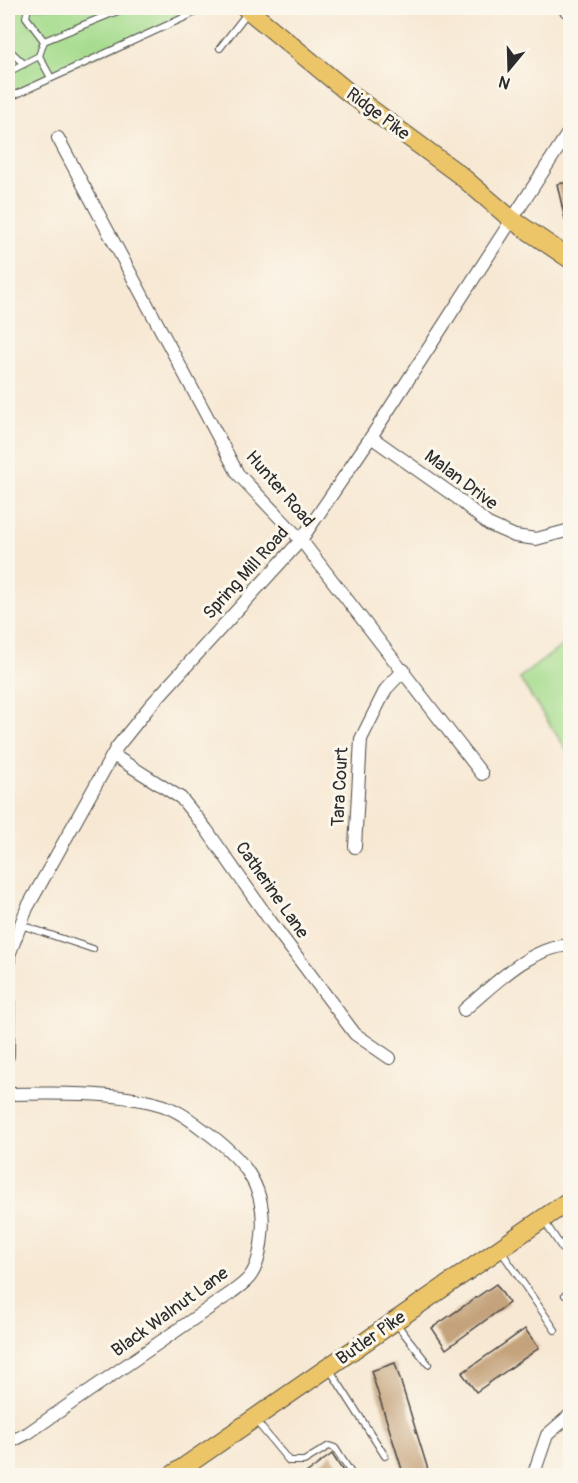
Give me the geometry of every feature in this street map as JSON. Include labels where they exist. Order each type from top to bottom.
[{"type":"main road","name":"Ridge Pike","points":[[248,9],[349,93],[460,175],[511,219],[570,259]]},
{"type":"main road","name":"Butler Pike","points":[[171,1476],[570,1200]]},
{"type":"street","points":[[563,8],[570,15]]},
{"type":"street","name":"Hunter Road","points":[[58,138],[238,474],[301,540],[404,669],[482,774]]},
{"type":"street","name":"Spring Mill Road","points":[[8,1056],[9,955],[32,898],[113,755],[150,706],[301,540],[372,437],[511,219],[568,138]]},
{"type":"street","name":"Malan Drive","points":[[372,437],[456,497],[488,524],[515,536],[536,539],[570,530]]},
{"type":"street","name":"Tara Court","points":[[355,847],[361,739],[386,688],[404,669]]},
{"type":"street","name":"Catherine Lane","points":[[113,755],[181,798],[355,1034],[390,1058]]},
{"type":"street","points":[[464,1010],[520,964],[540,952],[570,945]]},
{"type":"street","name":"Black Walnut Lane","points":[[8,1094],[120,1098],[158,1104],[180,1113],[211,1135],[245,1165],[260,1190],[265,1217],[261,1246],[251,1275],[34,1430],[8,1443]]},
{"type":"street","points":[[533,1476],[547,1435],[570,1415]]},
{"type":"lane","points":[[28,8],[27,17],[44,41]]},
{"type":"lane","points":[[8,72],[39,56],[44,41],[125,8]]},
{"type":"lane","points":[[8,98],[50,76],[205,8]]},
{"type":"lane","points":[[220,48],[248,9]]},
{"type":"lane","points":[[8,50],[24,64]]},
{"type":"lane","points":[[39,56],[50,76]]},
{"type":"lane","points":[[21,926],[93,949]]},
{"type":"lane","points":[[542,1219],[570,1260]]},
{"type":"lane","points":[[500,1249],[555,1330]]},
{"type":"lane","points":[[395,1321],[428,1364]]},
{"type":"lane","points":[[328,1367],[385,1456]]},
{"type":"lane","points":[[254,1418],[290,1461],[304,1461],[329,1446],[335,1448],[352,1476]]},
{"type":"path","points":[[8,1449],[18,1476]]},
{"type":"green space","points":[[8,8],[205,8],[8,94]]},
{"type":"green space","points":[[570,640],[570,755],[519,678]]},
{"type":"building","points":[[569,182],[570,228],[567,228],[557,184]]},
{"type":"building","points":[[496,1284],[509,1303],[446,1349],[432,1328]]},
{"type":"building","points":[[525,1329],[539,1348],[476,1392],[462,1373]]},
{"type":"building","points":[[395,1363],[430,1476],[404,1476],[371,1371]]},
{"type":"building","points":[[332,1454],[346,1476],[302,1476]]}]
